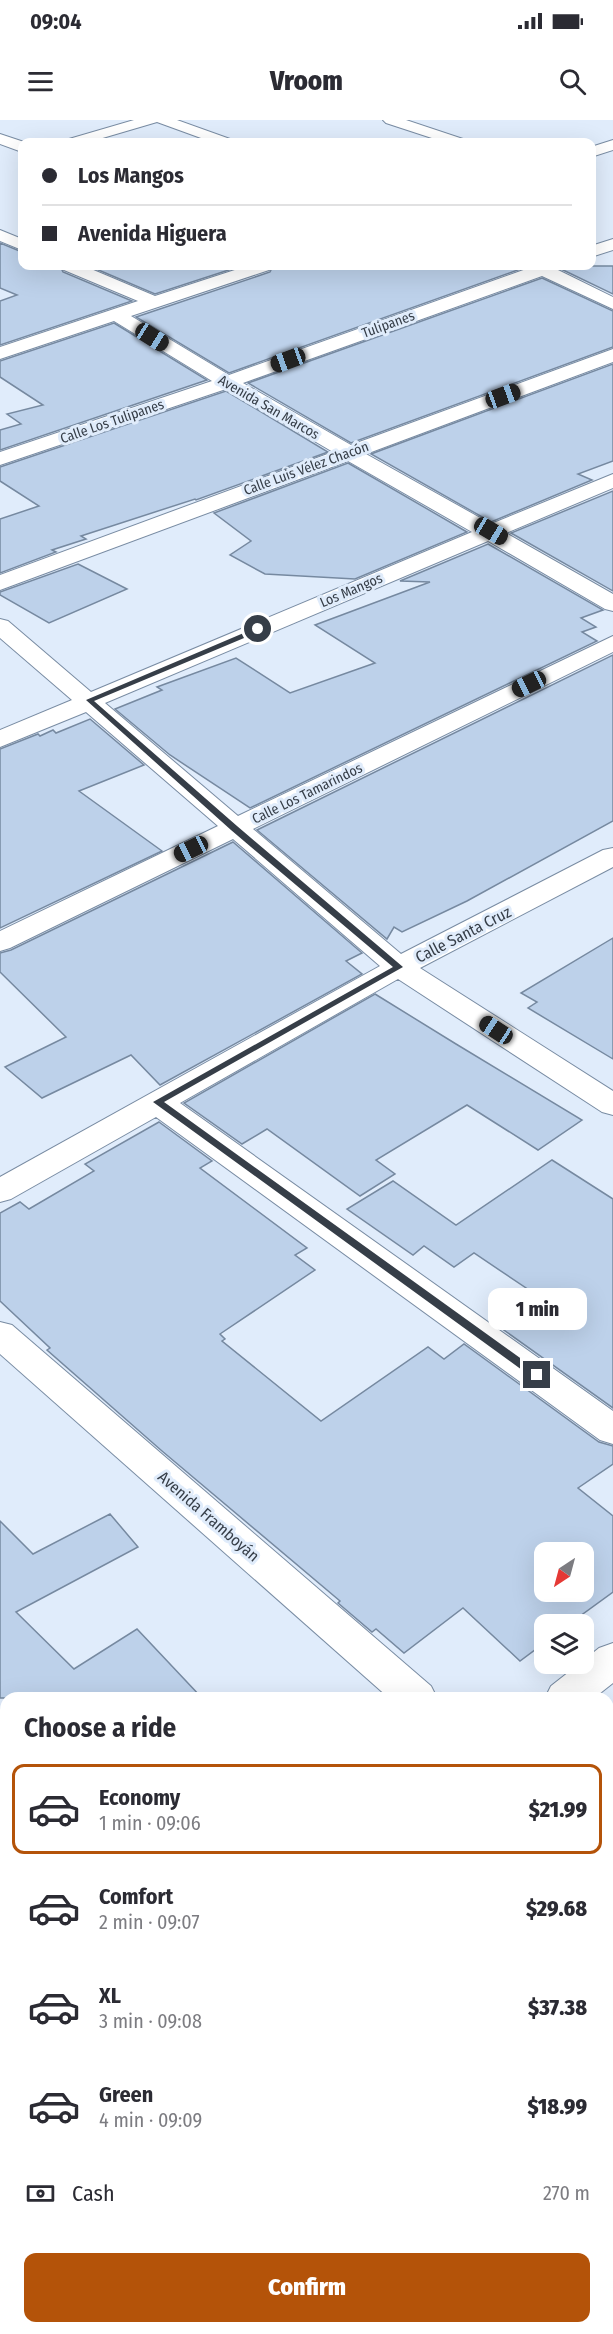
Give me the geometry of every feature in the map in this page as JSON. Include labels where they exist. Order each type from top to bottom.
[{"type":"street","points":[[88,138],[151,120]]},
{"type":"street","points":[[163,120],[214,138]]},
{"type":"street","points":[[391,120],[447,138]]},
{"type":"street","points":[[418,128],[444,120]]},
{"type":"street","points":[[0,139],[18,146]]},
{"type":"street","points":[[596,150],[613,145]]},
{"type":"street","points":[[0,235],[18,243]]},
{"type":"street","points":[[596,250],[613,244]]},
{"type":"street","points":[[79,270],[155,302]]},
{"type":"street","points":[[3,349],[252,270]]},
{"type":"street","name":"Tulipanes","points":[[225,383],[536,270]]},
{"type":"street","points":[[550,270],[613,304]]},
{"type":"street","name":"Avenida San Marcos","points":[[115,314],[225,383],[491,531],[613,604]]},
{"type":"street","name":"Calle Luis Vélez Chacón","points":[[0,583],[613,355]]},
{"type":"street","name":"Calle Los Tulipanes","points":[[0,459],[225,383]]},
{"type":"street","name":"Los Mangos","points":[[0,739],[613,480]]},
{"type":"street","points":[[0,626],[399,967],[613,1105]]},
{"type":"street","name":"Calle Los Tamarindos","points":[[0,942],[613,643]]},
{"type":"street","name":"Calle Santa Cruz","points":[[0,1191],[399,967],[611,859]]},
{"type":"street","points":[[157,1102],[613,1430]]},
{"type":"street","name":"Avenida Framboyán","points":[[0,1334],[410,1692]]},
{"type":"street","points":[[578,1692],[613,1660]]},
{"type":"building","points":[[0,243],[18,250],[18,270],[62,270],[132,301],[0,345],[0,301],[17,295],[0,288]]},
{"type":"building","points":[[596,266],[613,266],[613,294],[563,270],[596,270]]},
{"type":"building","points":[[98,270],[229,270],[155,294]]},
{"type":"building","points":[[271,270],[518,270],[229,373],[136,317]]},
{"type":"building","points":[[542,278],[613,311],[613,347],[351,443],[248,383]]},
{"type":"building","points":[[114,323],[207,380],[0,450],[0,430],[21,424],[7,414],[43,405],[0,377],[0,361]]},
{"type":"building","points":[[613,364],[613,461],[578,474],[592,480],[491,522],[371,454]]},
{"type":"building","points":[[226,391],[328,452],[196,500],[81,536],[86,539],[52,550],[56,552],[0,573],[0,519],[39,506],[0,481],[0,467]]},
{"type":"building","points":[[348,463],[467,532],[355,579],[265,574],[230,555],[251,541],[214,513]]},
{"type":"building","points":[[613,491],[613,591],[511,533]]},
{"type":"building","points":[[488,544],[603,610],[581,618],[596,627],[582,632],[597,641],[250,808],[170,755],[115,709],[162,690],[157,687],[236,658],[290,693],[375,663],[315,625],[430,582],[400,581]]},
{"type":"building","points":[[78,564],[127,589],[49,623],[0,595],[0,592]]},
{"type":"building","points":[[613,655],[613,821],[467,901],[402,932],[394,927],[387,939],[257,830]]},
{"type":"building","points":[[90,719],[144,765],[79,791],[162,851],[0,928],[0,749],[38,734],[40,736],[53,730],[56,733]]},
{"type":"building","points":[[233,842],[362,953],[346,961],[362,974],[160,1085],[131,1055],[42,1098],[5,1067],[66,1037],[0,972],[0,953],[11,950]]},
{"type":"building","points":[[613,938],[613,1059],[528,1008],[537,1002],[521,993]]},
{"type":"building","points":[[375,994],[582,1120],[538,1150],[467,1105],[376,1160],[395,1174],[360,1196],[267,1129],[242,1144],[184,1103]]},
{"type":"building","points":[[159,1122],[212,1161],[200,1168],[307,1248],[295,1255],[315,1270],[220,1334],[225,1339],[222,1341],[321,1421],[428,1347],[444,1359],[464,1344],[599,1442],[613,1446],[613,1464],[578,1488],[613,1516],[613,1592],[583,1614],[534,1614],[534,1650],[520,1661],[463,1608],[404,1653],[376,1629],[372,1632],[338,1603],[340,1601],[162,1451],[47,1350],[50,1348],[0,1301],[0,1213],[20,1202],[29,1209],[94,1171],[85,1164]]},
{"type":"building","points":[[552,1160],[613,1199],[613,1408],[494,1323],[535,1294],[474,1253],[454,1267],[424,1246],[413,1255],[347,1209],[393,1181],[456,1225]]},
{"type":"building","points":[[110,1514],[138,1547],[16,1612],[74,1669],[137,1629],[196,1692],[0,1692],[0,1521],[33,1554]]},
{"type":"route","points":[[258,629],[89,700],[234,828],[399,967],[157,1102],[537,1375]]}]
